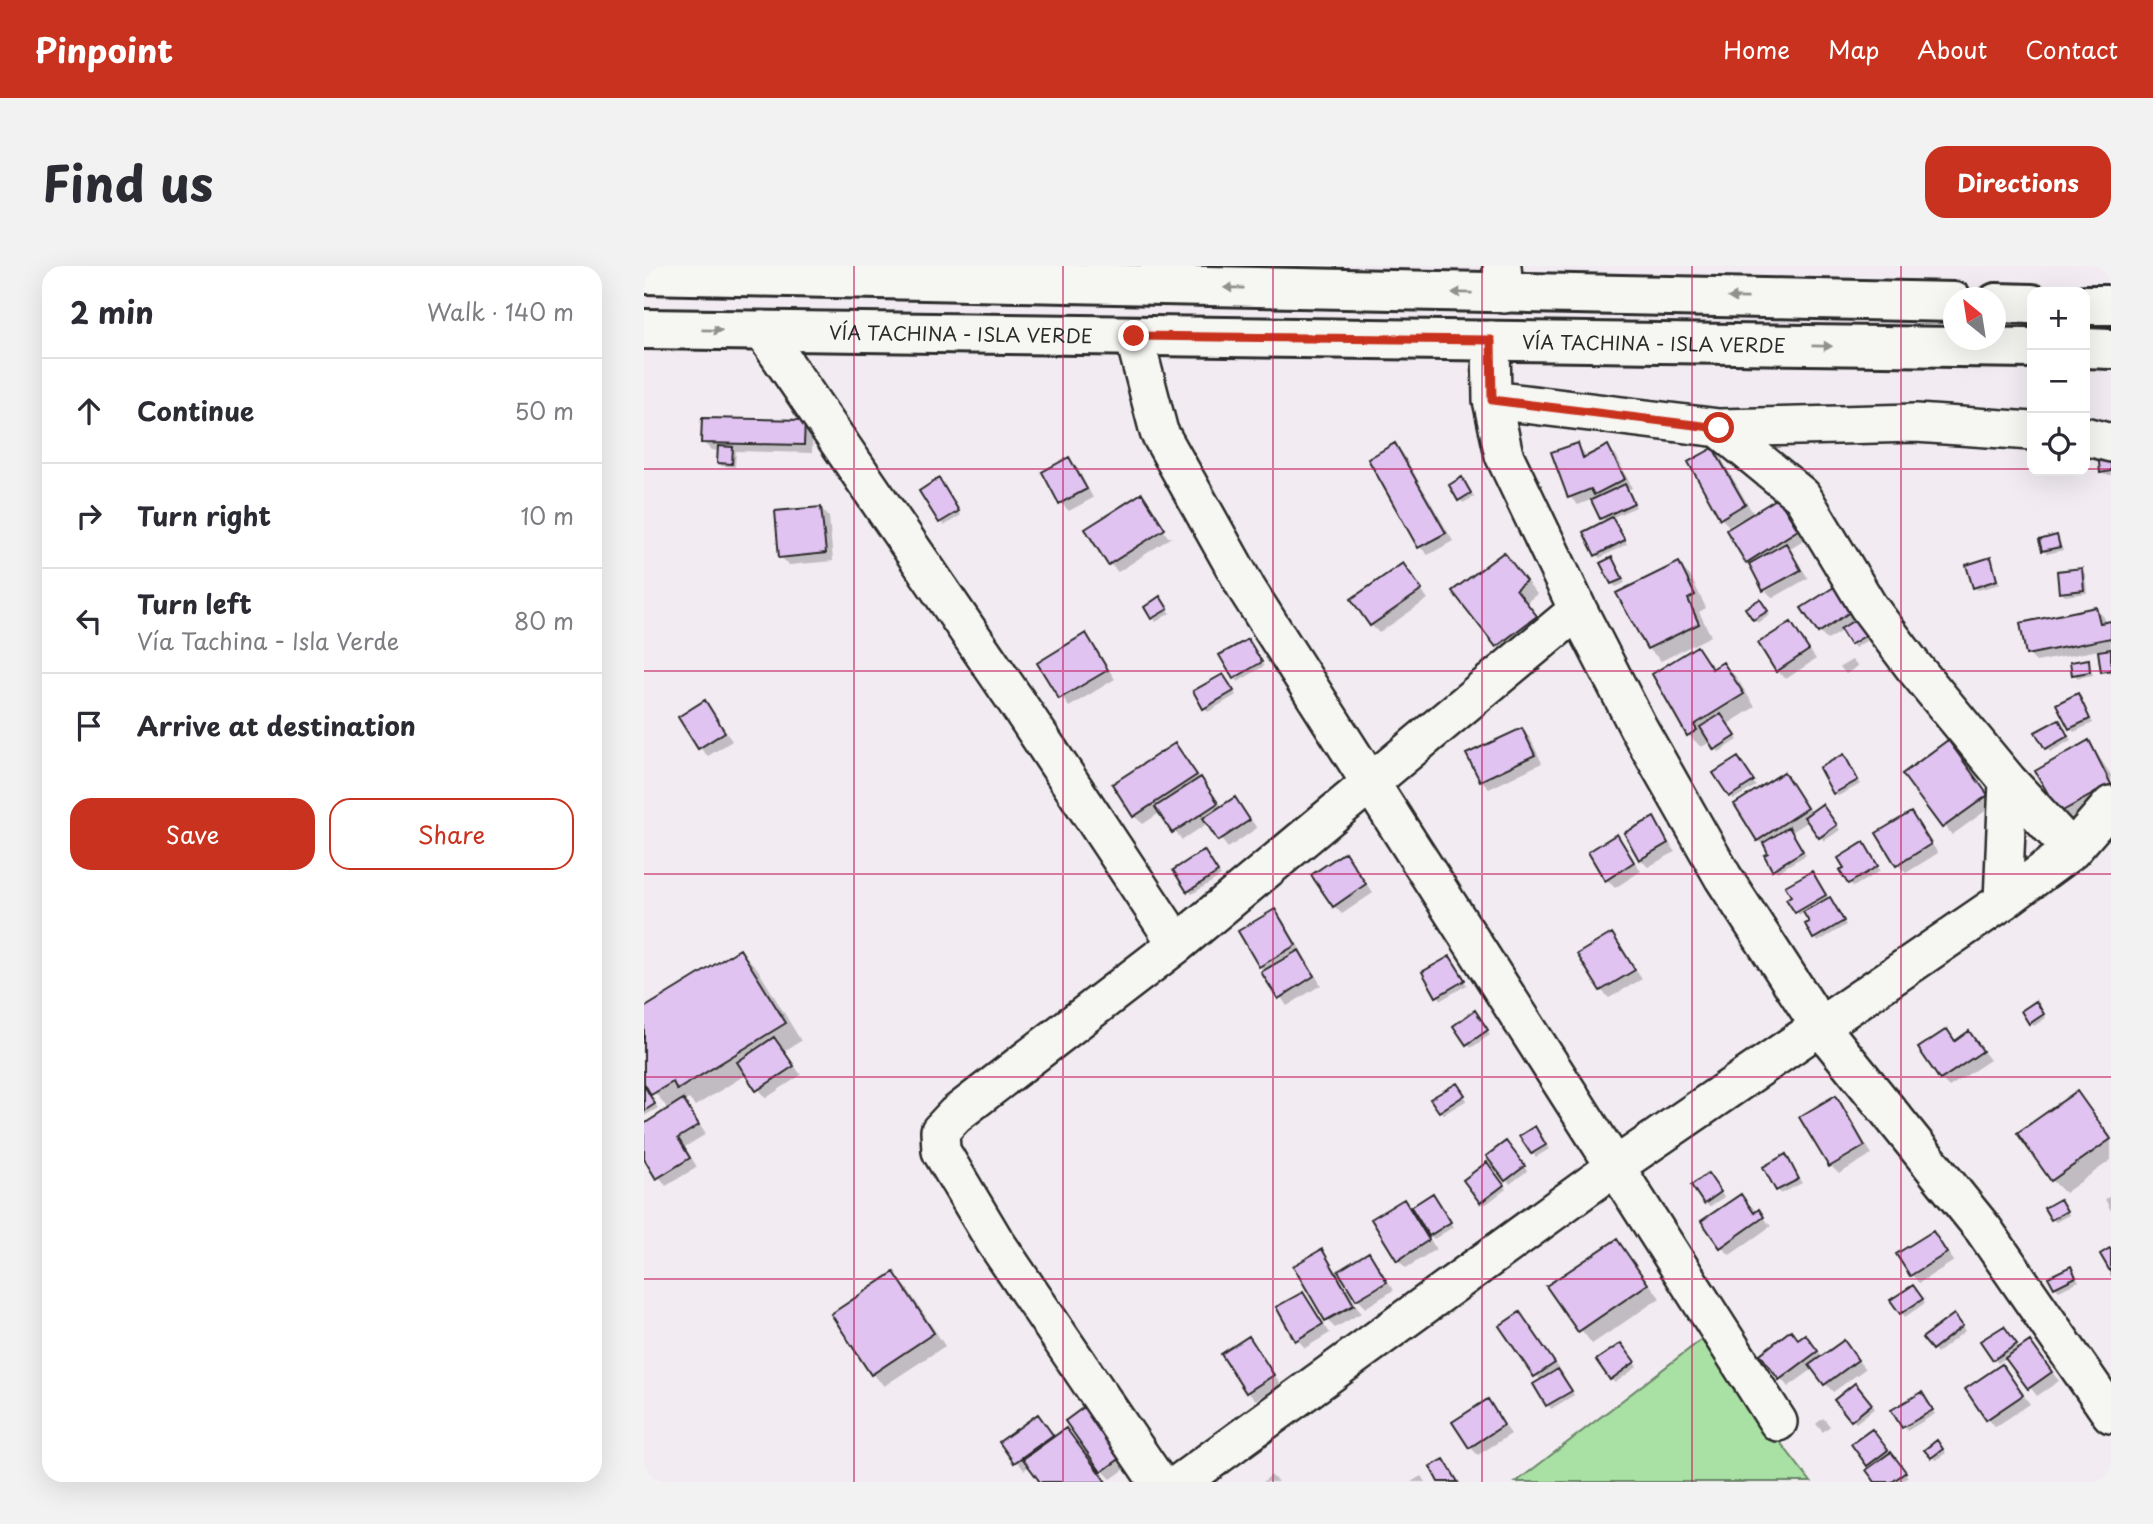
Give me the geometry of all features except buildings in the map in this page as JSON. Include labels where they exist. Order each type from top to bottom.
[{"type":"main road","points":[[644,274],[1503,280],[1943,301]]},
{"type":"main road","points":[[2006,303],[2027,304]]},
{"type":"main road","points":[[2090,305],[2111,305]]},
{"type":"main road","name":"VÍA TACHINA - ISLA VERDE","points":[[644,329],[2027,348]]},
{"type":"main road","points":[[2090,348],[2111,349]]},
{"type":"street","points":[[762,330],[1026,715],[1177,944]]},
{"type":"street","points":[[1134,336],[1158,432],[1248,590],[1778,1422]]},
{"type":"street","points":[[1491,340],[1492,400],[1504,455],[1578,610],[1639,729],[1723,877],[1819,1025],[1984,1230],[2111,1414]]},
{"type":"street","points":[[1492,400],[1719,428],[1916,423],[2027,431]]},
{"type":"street","points":[[1719,428],[1802,496],[1868,606],[1913,666],[2008,780],[2072,850]]},
{"type":"street","points":[[2090,437],[2111,443]]},
{"type":"street","points":[[1158,1482],[994,1240],[941,1152],[940,1131],[955,1115],[1177,944],[1578,610]]},
{"type":"street","points":[[2003,901],[2008,780]]},
{"type":"street","points":[[1181,1482],[1616,1166],[2003,901],[2072,850],[2111,805]]},
{"type":"green space","points":[[1701,1340],[1811,1482],[1516,1482]]},
{"type":"route","points":[[1134,336],[1491,340],[1492,400],[1719,428]]}]
